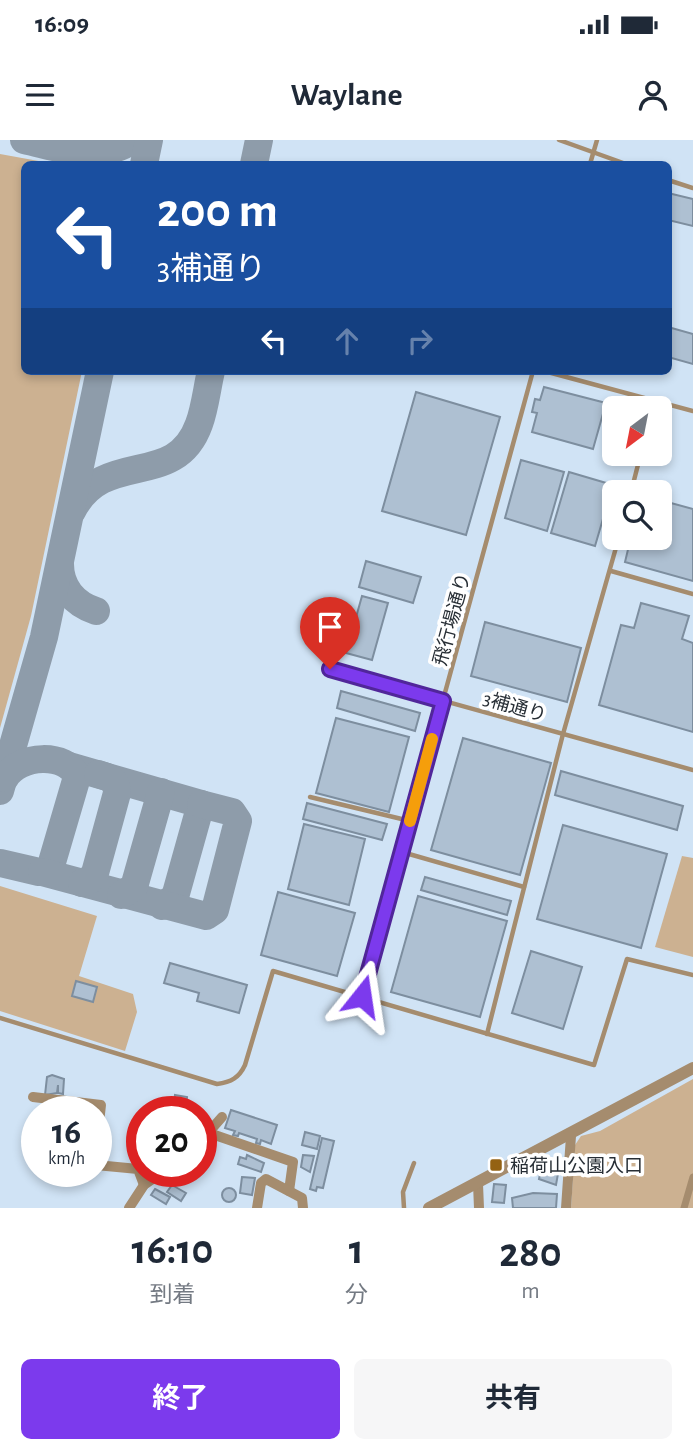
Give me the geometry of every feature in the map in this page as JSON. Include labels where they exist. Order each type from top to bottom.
[{"type":"street","points":[[429,1208],[571,1136],[693,1068]]},
{"type":"street","points":[[217,1122],[222,1116]]},
{"type":"street","points":[[566,1208],[571,1136]]},
{"type":"street","points":[[217,1140],[293,1162],[289,1191]]},
{"type":"street","points":[[684,1208],[693,1177]]},
{"type":"street","points":[[257,1208],[261,1184],[266,1179],[302,1198],[303,1208]]},
{"type":"street","points":[[478,1184],[479,1208]]},
{"type":"street","points":[[128,1208],[143,1187]]},
{"type":"lane","points":[[559,140],[617,161]]},
{"type":"lane","points":[[591,161],[597,140]]},
{"type":"lane","points":[[672,181],[693,188]]},
{"type":"lane","name":"飛行場通り","points":[[362,996],[532,375]]},
{"type":"lane","points":[[559,375],[636,396]]},
{"type":"lane","points":[[672,406],[693,411]]},
{"type":"lane","points":[[487,1034],[563,734],[616,550]]},
{"type":"lane","points":[[611,571],[693,594]]},
{"type":"lane","name":"3補通り","points":[[330,669],[693,770]]},
{"type":"lane","points":[[310,797],[410,821]]},
{"type":"lane","points":[[401,852],[524,887]]},
{"type":"lane","points":[[0,1018],[217,1084],[236,1078],[245,1065],[273,971],[594,1065],[627,959],[693,975]]},
{"type":"lane","points":[[404,1208],[403,1192],[414,1163]]},
{"type":"shaded area","points":[[0,154],[38,161],[21,161],[21,375],[81,375],[31,616],[0,728]]},
{"type":"shaded area","points":[[682,856],[693,858],[693,957],[655,947]]},
{"type":"shaded area","points":[[0,886],[97,916],[79,976],[133,994],[137,1012],[125,1051],[0,1011]]},
{"type":"shaded area","points":[[693,1079],[693,1208],[571,1208],[575,1145],[581,1136],[600,1131]]},
{"type":"building","points":[[672,194],[693,199],[693,226],[672,221]]},
{"type":"building","points":[[672,328],[693,334],[693,364],[672,358]]},
{"type":"building","points":[[544,387],[602,402],[602,417],[593,449],[532,432],[537,413],[532,412],[535,399],[540,400]]},
{"type":"building","points":[[416,392],[500,417],[466,535],[382,511]]},
{"type":"building","points":[[521,460],[564,472],[547,531],[505,518]]},
{"type":"building","points":[[569,472],[602,482],[602,522],[595,546],[551,533]]},
{"type":"building","points":[[672,503],[693,509],[693,581],[625,562],[628,550],[672,550]]},
{"type":"building","points":[[366,561],[421,577],[413,603],[359,587]]},
{"type":"building","points":[[362,596],[388,603],[372,660],[346,653]]},
{"type":"building","points":[[641,603],[689,616],[682,639],[693,643],[693,732],[599,705],[621,625],[634,628]]},
{"type":"building","points":[[485,622],[581,648],[567,702],[471,676]]},
{"type":"building","points":[[341,691],[420,713],[415,731],[337,708]]},
{"type":"building","points":[[336,718],[409,737],[389,812],[316,793]]},
{"type":"building","points":[[463,738],[551,763],[520,875],[431,850]]},
{"type":"building","points":[[561,771],[683,806],[677,830],[555,795]]},
{"type":"building","points":[[307,803],[387,824],[382,840],[303,819]]},
{"type":"building","points":[[304,824],[365,839],[349,905],[288,889]]},
{"type":"building","points":[[563,825],[667,854],[641,948],[537,919]]},
{"type":"building","points":[[425,877],[511,901],[507,915],[421,890]]},
{"type":"building","points":[[278,892],[355,913],[337,976],[261,955]]},
{"type":"building","points":[[418,896],[507,921],[480,1017],[391,992]]},
{"type":"building","points":[[531,951],[582,967],[563,1029],[512,1013]]},
{"type":"building","points":[[170,963],[247,985],[239,1013],[197,1001],[199,993],[164,983]]},
{"type":"building","points":[[76,981],[97,987],[93,1002],[72,996]]},
{"type":"building","points":[[52,1075],[64,1079],[63,1094],[58,1093],[58,1085],[57,1093],[45,1095],[47,1077]]},
{"type":"building","points":[[231,1110],[277,1125],[271,1144],[261,1140],[260,1144],[256,1143],[257,1139],[239,1133],[238,1136],[233,1135],[235,1131],[225,1128]]},
{"type":"building","points":[[305,1132],[320,1136],[317,1149],[302,1145]]},
{"type":"building","points":[[322,1138],[334,1141],[323,1188],[317,1187],[316,1191],[310,1189]]},
{"type":"building","points":[[247,1155],[264,1163],[261,1172],[238,1164],[240,1157],[246,1159]]},
{"type":"building","points":[[303,1155],[314,1156],[310,1172],[301,1167]]},
{"type":"building","points":[[542,1164],[559,1168],[556,1185],[539,1179]]},
{"type":"building","points":[[242,1177],[255,1178],[252,1195],[240,1193]]},
{"type":"building","points":[[494,1184],[506,1185],[504,1203],[492,1202]]},
{"type":"building","points":[[171,1187],[176,1187],[186,1193],[181,1201],[167,1192]]},
{"type":"building","points":[[229,1188],[234,1190],[234,1200],[229,1202],[224,1200],[222,1195],[224,1190]]},
{"type":"building","points":[[155,1189],[170,1197],[166,1204],[151,1195]]},
{"type":"building","points":[[533,1193],[557,1194],[556,1208],[513,1208],[512,1198]]},
{"type":"taxiway","points":[[24,140],[80,152],[107,151],[133,140]]},
{"type":"taxiway","points":[[145,161],[149,140]]},
{"type":"taxiway","points":[[255,161],[259,140]]},
{"type":"taxiway","points":[[0,791],[44,637],[99,375]]},
{"type":"taxiway","points":[[72,511],[86,492],[102,480],[174,457],[188,444],[201,418],[210,375]]},
{"type":"taxiway","points":[[60,564],[63,580],[70,594],[81,604],[96,611]]},
{"type":"taxiway","points":[[0,863],[39,872],[50,869],[77,777],[64,763],[43,759],[21,764],[5,778]]},
{"type":"taxiway","points":[[69,766],[201,804],[175,897],[162,906]]},
{"type":"taxiway","points":[[82,883],[90,880],[95,873],[117,793],[112,780],[98,774]]},
{"type":"taxiway","points":[[121,895],[134,887],[161,792]]},
{"type":"taxiway","points":[[42,872],[206,916],[215,910],[238,821],[232,812],[201,804]]},
{"type":"slow traffic","points":[[410,821],[432,739]]},
{"type":"place","name":"稲荷山公園入口","points":[[496,1165]]},
{"type":"route","points":[[330,669],[443,701],[362,996]]}]
